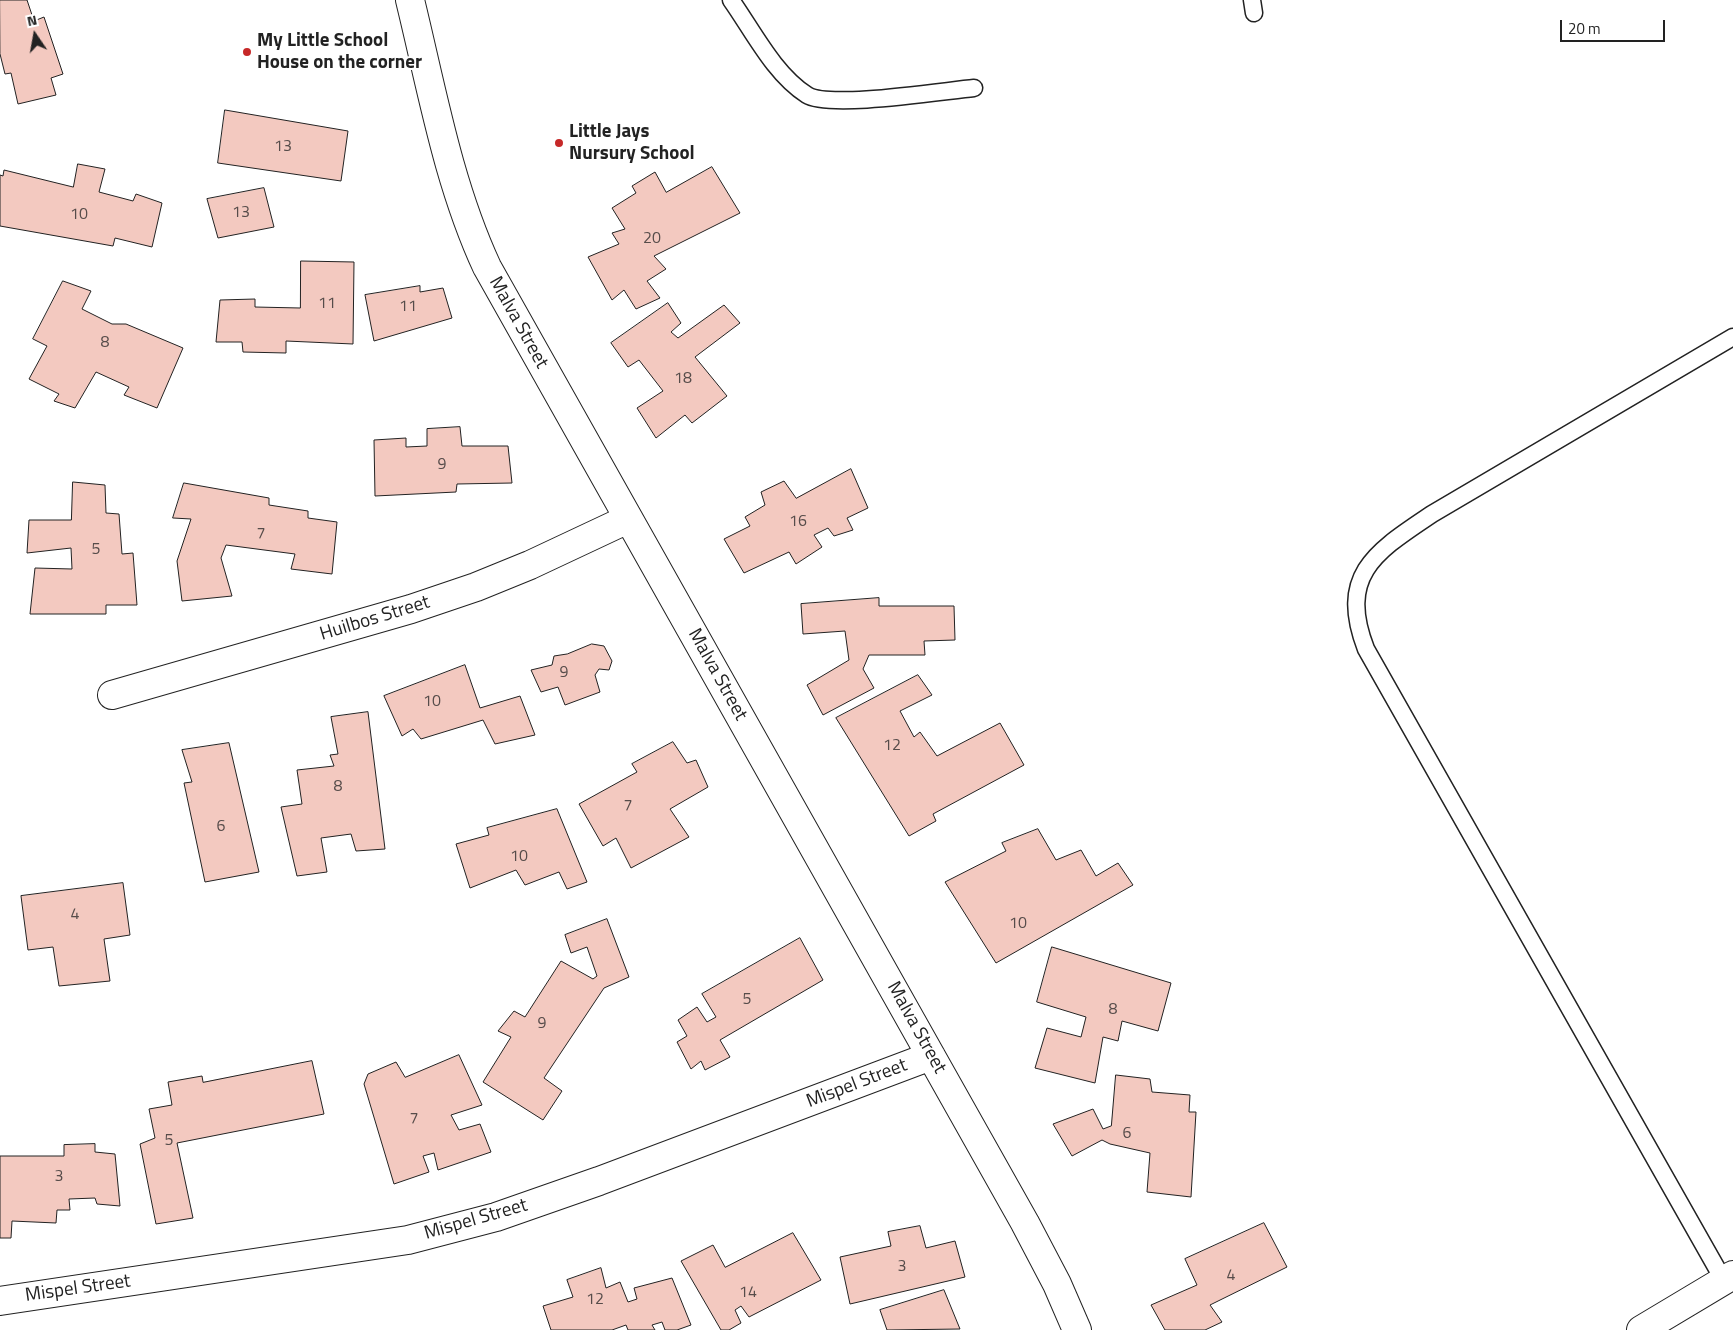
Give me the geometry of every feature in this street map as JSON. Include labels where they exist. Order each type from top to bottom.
[{"type":"street","name":"Malva Street","points":[[410,0],[455,186],[470,231],[492,276],[1025,1223],[1057,1284],[1077,1330]]},
{"type":"street","name":"Huilbos Street","points":[[112,695],[439,600],[530,565],[628,519]]},
{"type":"street","name":"Mispel Street","points":[[0,1301],[408,1240],[487,1220],[598,1181],[931,1056]]},
{"type":"street","points":[[1641,1330],[1728,1278]]},
{"type":"lane","points":[[731,0],[779,69],[809,96],[828,100],[851,100],[974,88]]},
{"type":"lane","points":[[1728,1278],[1366,649],[1357,627],[1356,615],[1363,575],[1372,558],[1386,545],[1432,514],[1733,338]]},
{"type":"building","points":[[0,0],[27,0],[34,21],[44,17],[63,74],[51,78],[56,95],[18,104],[11,73],[5,74],[0,54]]},
{"type":"building","points":[[225,110],[348,131],[341,181],[218,163]]},
{"type":"building","points":[[78,164],[105,169],[99,192],[133,201],[136,194],[162,203],[152,247],[115,238],[113,246],[0,226],[0,175],[3,176],[4,170],[73,187]]},
{"type":"building","points":[[712,167],[740,213],[654,256],[666,269],[647,281],[660,298],[636,309],[624,290],[612,300],[588,257],[619,244],[612,233],[625,229],[612,208],[636,193],[632,186],[655,172],[666,192]]},
{"type":"building","points":[[264,188],[274,227],[218,238],[207,199]]},
{"type":"building","points":[[301,261],[354,262],[353,344],[286,341],[286,353],[243,352],[242,342],[216,342],[220,300],[255,299],[255,307],[300,308]]},
{"type":"building","points":[[63,281],[91,291],[82,309],[112,324],[126,324],[183,348],[157,408],[124,395],[129,387],[96,372],[75,408],[54,401],[59,394],[29,379],[47,346],[33,339]]},
{"type":"building","points":[[420,286],[420,292],[443,288],[452,318],[374,341],[365,295]]},
{"type":"building","points":[[668,303],[681,323],[671,332],[678,338],[724,305],[740,323],[695,357],[727,396],[692,423],[685,415],[656,438],[637,408],[663,391],[639,360],[628,367],[611,343]]},
{"type":"building","points":[[460,427],[462,446],[508,446],[512,483],[457,484],[456,492],[375,496],[374,440],[406,438],[406,447],[427,446],[427,429]]},
{"type":"building","points":[[851,469],[868,508],[847,518],[853,530],[834,536],[828,528],[814,535],[822,547],[796,564],[789,552],[744,573],[724,539],[750,526],[745,517],[765,505],[761,492],[784,481],[796,498]]},
{"type":"building","points":[[73,482],[105,485],[106,513],[119,514],[122,554],[133,553],[137,605],[106,605],[106,614],[30,614],[35,568],[72,569],[71,548],[27,553],[29,520],[71,520]]},
{"type":"building","points":[[184,483],[269,498],[269,505],[308,511],[308,518],[337,522],[332,574],[291,569],[295,554],[226,545],[221,558],[232,596],[182,601],[177,561],[191,519],[173,518]]},
{"type":"building","points":[[879,598],[879,606],[954,606],[955,640],[924,641],[925,655],[869,655],[863,669],[874,688],[823,715],[807,685],[849,660],[845,631],[803,634],[801,604]]},
{"type":"building","points":[[592,644],[604,646],[612,661],[609,670],[599,669],[595,675],[600,692],[565,705],[558,687],[541,692],[531,670],[552,665],[554,656],[567,654]]},
{"type":"building","points":[[465,665],[480,708],[520,696],[535,735],[495,744],[483,720],[421,739],[413,729],[402,736],[384,696]]},
{"type":"building","points":[[918,675],[932,695],[900,711],[914,737],[920,732],[937,756],[1000,723],[1024,765],[933,814],[936,821],[909,836],[836,718]]},
{"type":"building","points":[[368,712],[385,849],[356,851],[351,834],[321,838],[327,872],[297,876],[281,807],[302,804],[297,770],[334,766],[330,755],[338,754],[331,717]]},
{"type":"building","points":[[673,742],[687,763],[696,760],[708,787],[670,809],[689,837],[631,868],[616,838],[603,846],[579,804],[637,772],[632,764]]},
{"type":"building","points":[[229,743],[259,872],[205,882],[184,783],[192,782],[182,750]]},
{"type":"building","points":[[557,809],[587,882],[567,889],[559,872],[525,885],[516,870],[470,888],[456,844],[489,835],[487,828]]},
{"type":"building","points":[[1038,829],[1056,860],[1081,850],[1096,876],[1118,863],[1133,885],[996,963],[945,882],[1006,851],[1002,843]]},
{"type":"building","points":[[123,883],[130,935],[104,939],[110,981],[59,986],[53,947],[28,950],[21,896]]},
{"type":"building","points":[[607,919],[629,977],[604,988],[544,1078],[562,1091],[543,1120],[483,1082],[511,1037],[498,1031],[514,1011],[525,1017],[561,961],[593,979],[597,976],[587,947],[571,953],[565,935]]},
{"type":"building","points":[[800,938],[823,980],[720,1040],[730,1057],[705,1070],[701,1061],[691,1069],[677,1042],[687,1036],[678,1020],[697,1007],[707,1022],[716,1017],[702,994]]},
{"type":"building","points":[[1052,947],[1171,983],[1158,1031],[1122,1021],[1118,1041],[1103,1037],[1095,1083],[1035,1068],[1047,1028],[1081,1037],[1086,1017],[1037,1002]]},
{"type":"building","points":[[459,1055],[482,1105],[451,1115],[459,1130],[480,1124],[491,1152],[438,1170],[434,1153],[423,1156],[429,1172],[394,1184],[364,1084],[368,1074],[396,1062],[405,1077]]},
{"type":"building","points":[[312,1061],[324,1114],[177,1143],[193,1218],[156,1224],[140,1144],[155,1138],[149,1109],[172,1105],[168,1082],[202,1076],[203,1082]]},
{"type":"building","points":[[1116,1075],[1150,1079],[1152,1092],[1190,1095],[1189,1112],[1196,1112],[1191,1197],[1147,1192],[1150,1153],[1110,1144],[1102,1140],[1072,1156],[1053,1124],[1093,1109],[1103,1129],[1111,1126]]},
{"type":"building","points":[[95,1144],[95,1152],[115,1154],[120,1206],[97,1204],[95,1198],[69,1199],[70,1210],[57,1210],[56,1223],[12,1221],[11,1238],[0,1238],[0,1156],[64,1156],[64,1145]]},
{"type":"building","points":[[1264,1223],[1287,1267],[1210,1305],[1222,1322],[1205,1330],[1165,1330],[1151,1305],[1197,1285],[1185,1259]]},
{"type":"building","points":[[920,1226],[926,1248],[955,1241],[965,1277],[850,1304],[840,1257],[891,1246],[888,1232]]},
{"type":"building","points":[[793,1233],[821,1280],[749,1317],[741,1306],[735,1310],[741,1323],[729,1330],[721,1330],[681,1261],[713,1245],[725,1267]]},
{"type":"building","points":[[601,1268],[606,1288],[620,1282],[628,1302],[637,1299],[634,1288],[672,1278],[691,1325],[677,1330],[665,1330],[662,1322],[652,1325],[655,1330],[628,1330],[626,1325],[612,1330],[551,1330],[543,1306],[573,1297],[567,1280]]},
{"type":"building","points":[[944,1290],[960,1329],[887,1330],[880,1310]]},
{"type":"place","name":"My Little School House on the corner","points":[[247,52]]},
{"type":"place","name":"Little Jays Nursury School","points":[[559,143]]}]
